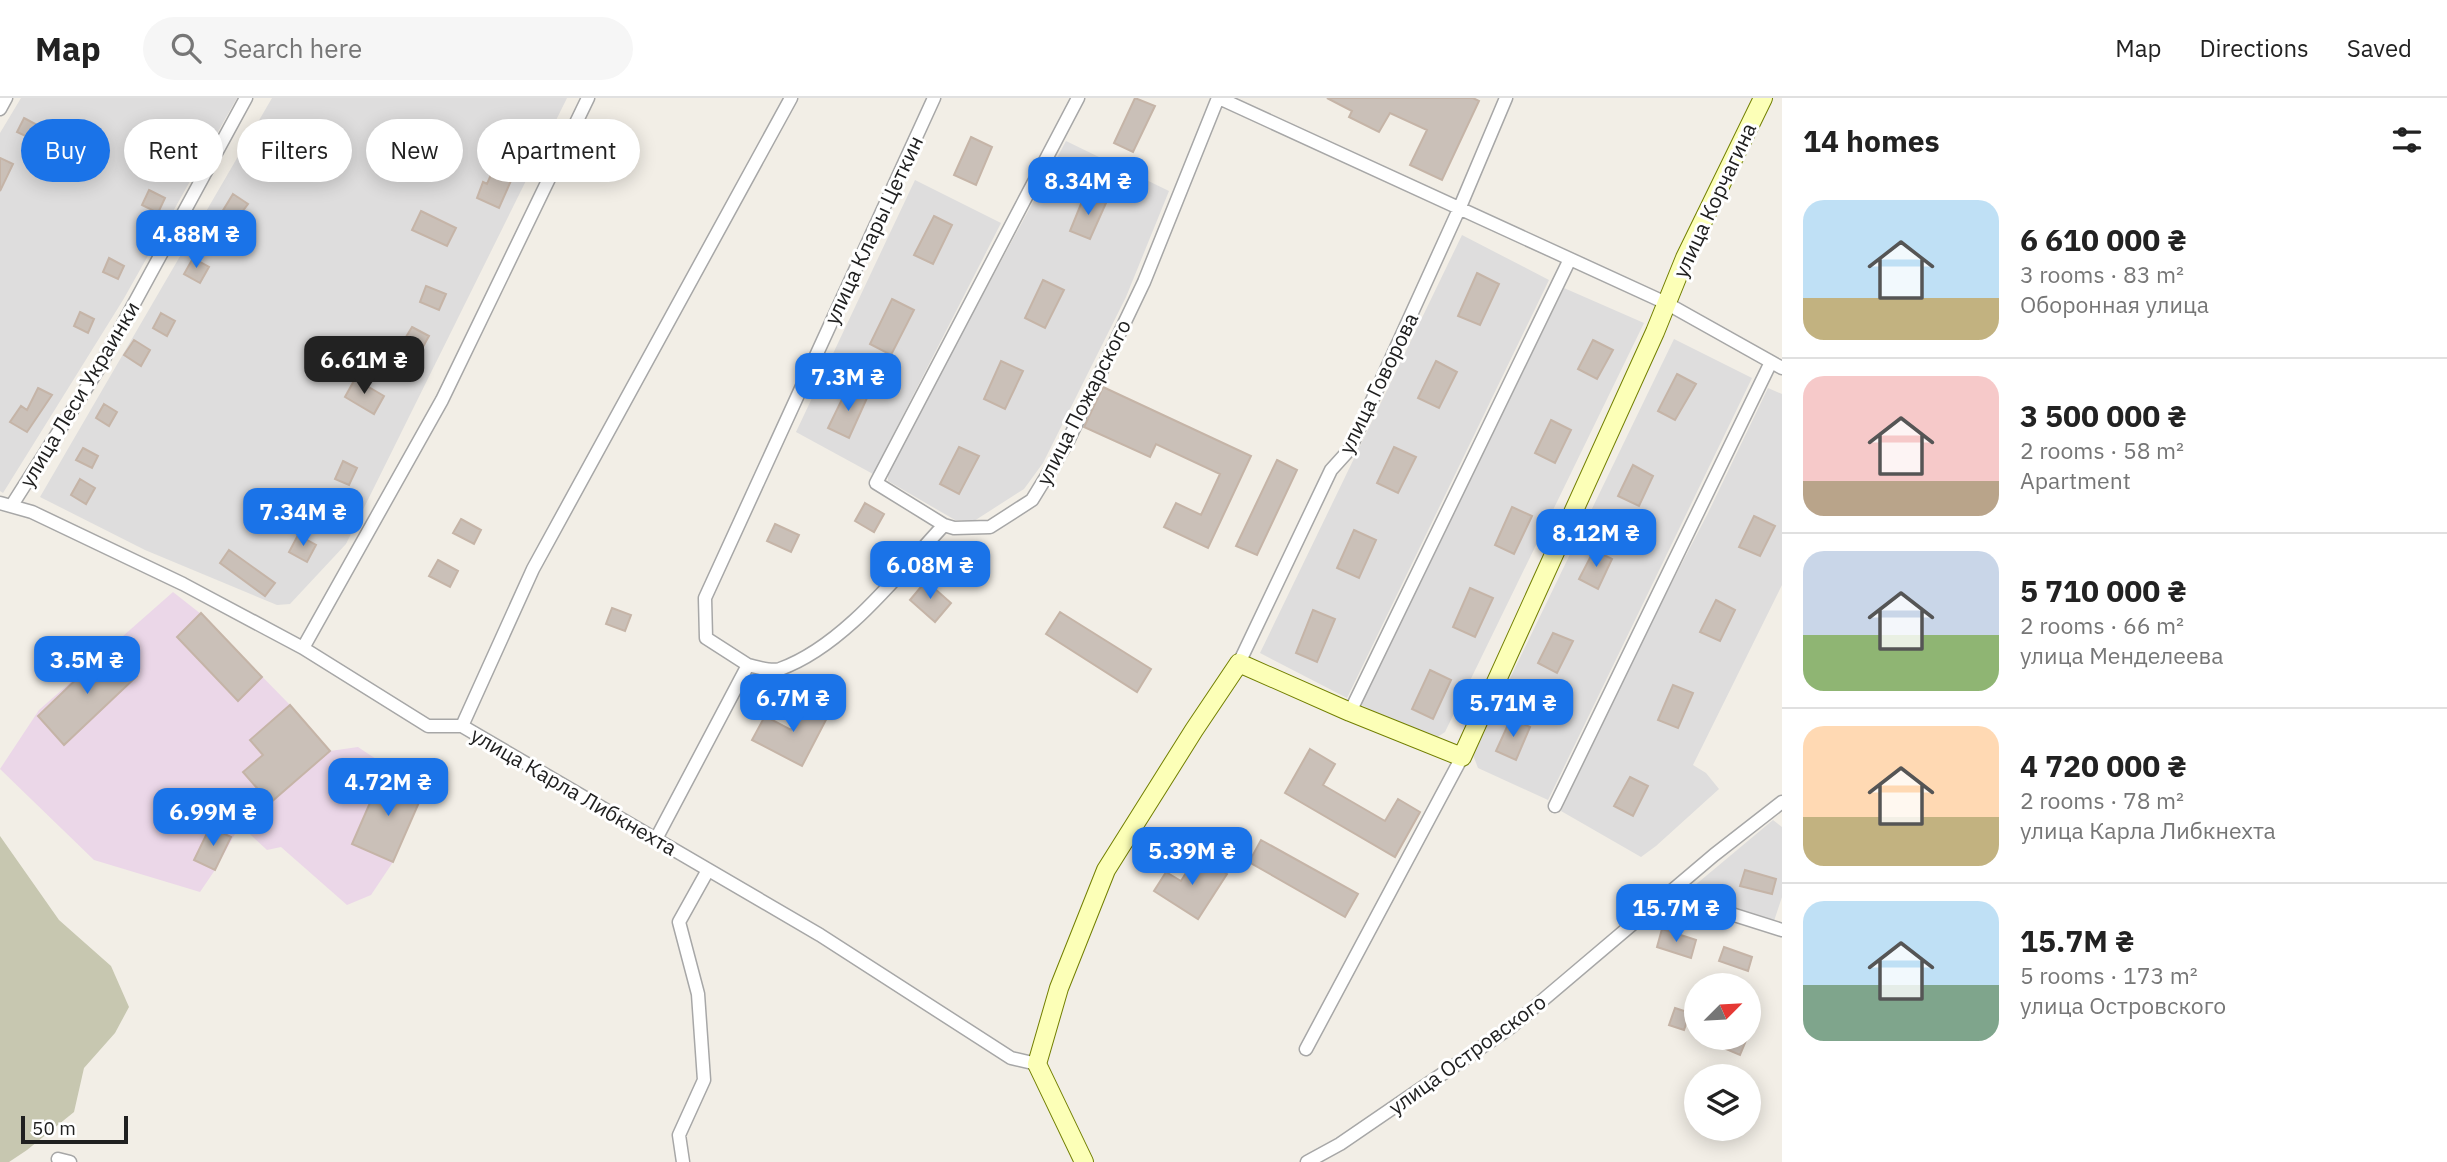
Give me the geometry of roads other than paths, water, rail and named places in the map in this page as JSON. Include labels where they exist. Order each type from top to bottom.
[{"type":"street","points":[[0,108],[6,98]]},
{"type":"street","name":"улица Леси Украинки","points":[[6,504],[99,368],[246,98]]},
{"type":"street","points":[[303,648],[443,400],[588,98]]},
{"type":"street","points":[[462,726],[533,569],[791,98]]},
{"type":"street","name":"улица Клары Цеткин","points":[[748,665],[706,638],[705,598],[934,98]]},
{"type":"street","points":[[656,839],[748,665],[777,670],[823,646],[859,616],[944,525],[876,483],[1079,98]]},
{"type":"street","points":[[1218,98],[1666,303],[1777,365],[1555,806]]},
{"type":"street","name":"улица Пожарского","points":[[944,525],[954,528],[990,527],[1032,500],[1067,443],[1144,282],[1218,98]]},
{"type":"street","name":"улица Говорова","points":[[1037,1064],[1059,988],[1106,870],[1239,663],[1331,470],[1350,450],[1460,207],[1506,98]]},
{"type":"street","name":"улица Корчагина","points":[[1461,757],[1685,258],[1763,98]]},
{"type":"street","points":[[1350,712],[1570,259]]},
{"type":"street","name":"улица Карла Либкнехта","points":[[6,504],[32,512],[183,584],[303,648],[428,726],[462,726],[820,935],[1011,1058],[1037,1064]]},
{"type":"street","points":[[1239,663],[1461,757],[1306,1049]]},
{"type":"street","name":"улица Островского","points":[[1307,1162],[1340,1144],[1511,1027],[1782,802]]},
{"type":"street","points":[[683,1162],[679,1135],[704,1080],[698,995],[679,922],[708,870]]},
{"type":"street","points":[[1668,894],[1782,930]]},
{"type":"street","points":[[1037,1064],[1084,1162]]}]
